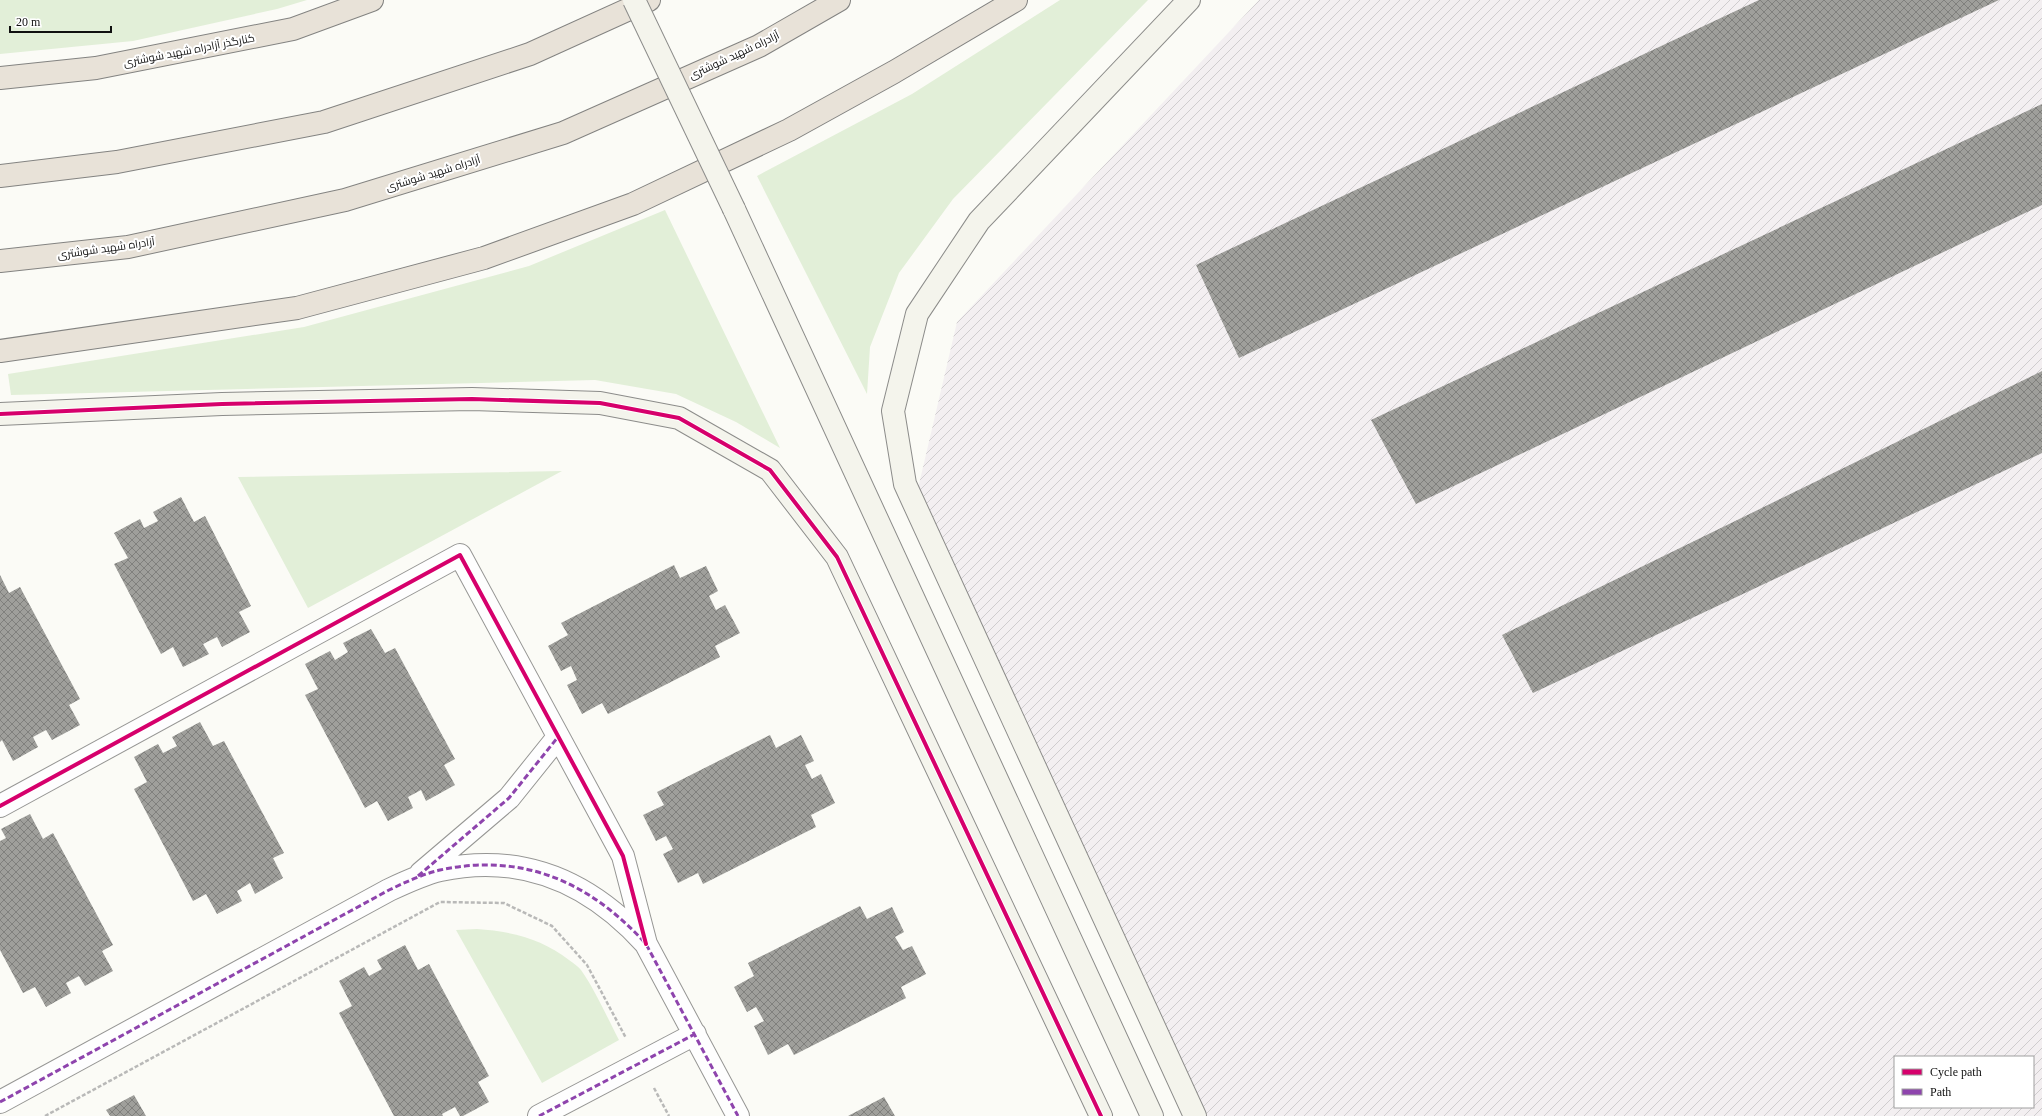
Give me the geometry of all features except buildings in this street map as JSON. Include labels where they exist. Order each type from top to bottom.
[{"type":"highway","name":"کنارگذر آزادراه شهید شوشتری","points":[[0,78],[96,68],[293,29],[372,0]]},
{"type":"highway","points":[[0,176],[117,162],[324,122],[530,54],[649,0]]},
{"type":"highway","name":"آزادراه شهید شوشتری","points":[[0,261],[128,247],[345,200],[563,133],[759,46],[839,0]]},
{"type":"highway","points":[[0,351],[297,308],[484,258],[633,204],[789,130],[894,72],[1016,0]]},
{"type":"street","points":[[634,0],[734,209],[1152,1116]]},
{"type":"street","points":[[1189,0],[979,221],[917,314],[893,411],[905,484],[1195,1116]]},
{"type":"street","points":[[0,414],[222,404],[472,399],[600,403],[679,418],[770,470],[837,557],[1101,1116]]},
{"type":"street","points":[[0,806],[460,555],[623,856],[646,944]]},
{"type":"street","points":[[414,879],[509,798],[558,736]]},
{"type":"street","points":[[0,1102],[389,890],[440,870],[467,866],[494,865],[521,868],[550,876],[578,887],[603,903],[626,922],[646,944],[738,1116]]},
{"type":"street","points":[[539,1116],[695,1034]]},
{"type":"path","points":[[45,1116],[440,902],[504,903],[552,926],[587,965],[669,1116]]},
{"type":"shaded area","points":[[1259,0],[2042,0],[2042,1116],[1203,1116],[916,497],[957,322]]},
{"type":"green space","points":[[0,0],[307,0],[277,9],[133,41],[0,54]]},
{"type":"green space","points":[[1060,0],[1148,0],[953,199],[899,273],[870,347],[867,394],[757,176],[912,94]]},
{"type":"green space","points":[[665,210],[780,448],[736,422],[676,394],[595,380],[11,395],[8,374],[304,327],[529,266]]},
{"type":"green space","points":[[562,471],[308,608],[238,477]]},
{"type":"green space","points":[[477,929],[514,934],[537,941],[559,953],[575,965],[581,970],[591,986],[619,1040],[542,1083],[456,930]]},
{"type":"marked path","points":[[418,876],[509,798],[558,737]]},
{"type":"marked path","points":[[0,1102],[389,890],[408,881],[440,870],[471,866],[500,865],[528,869],[554,877],[579,889],[602,904],[625,923],[646,944],[738,1116]]},
{"type":"marked path","points":[[539,1116],[695,1034]]},
{"type":"cycle path","points":[[0,414],[222,404],[472,399],[600,403],[679,418],[770,470],[837,557],[1101,1116]]},
{"type":"cycle path","points":[[0,806],[460,555],[623,856],[646,944]]}]
